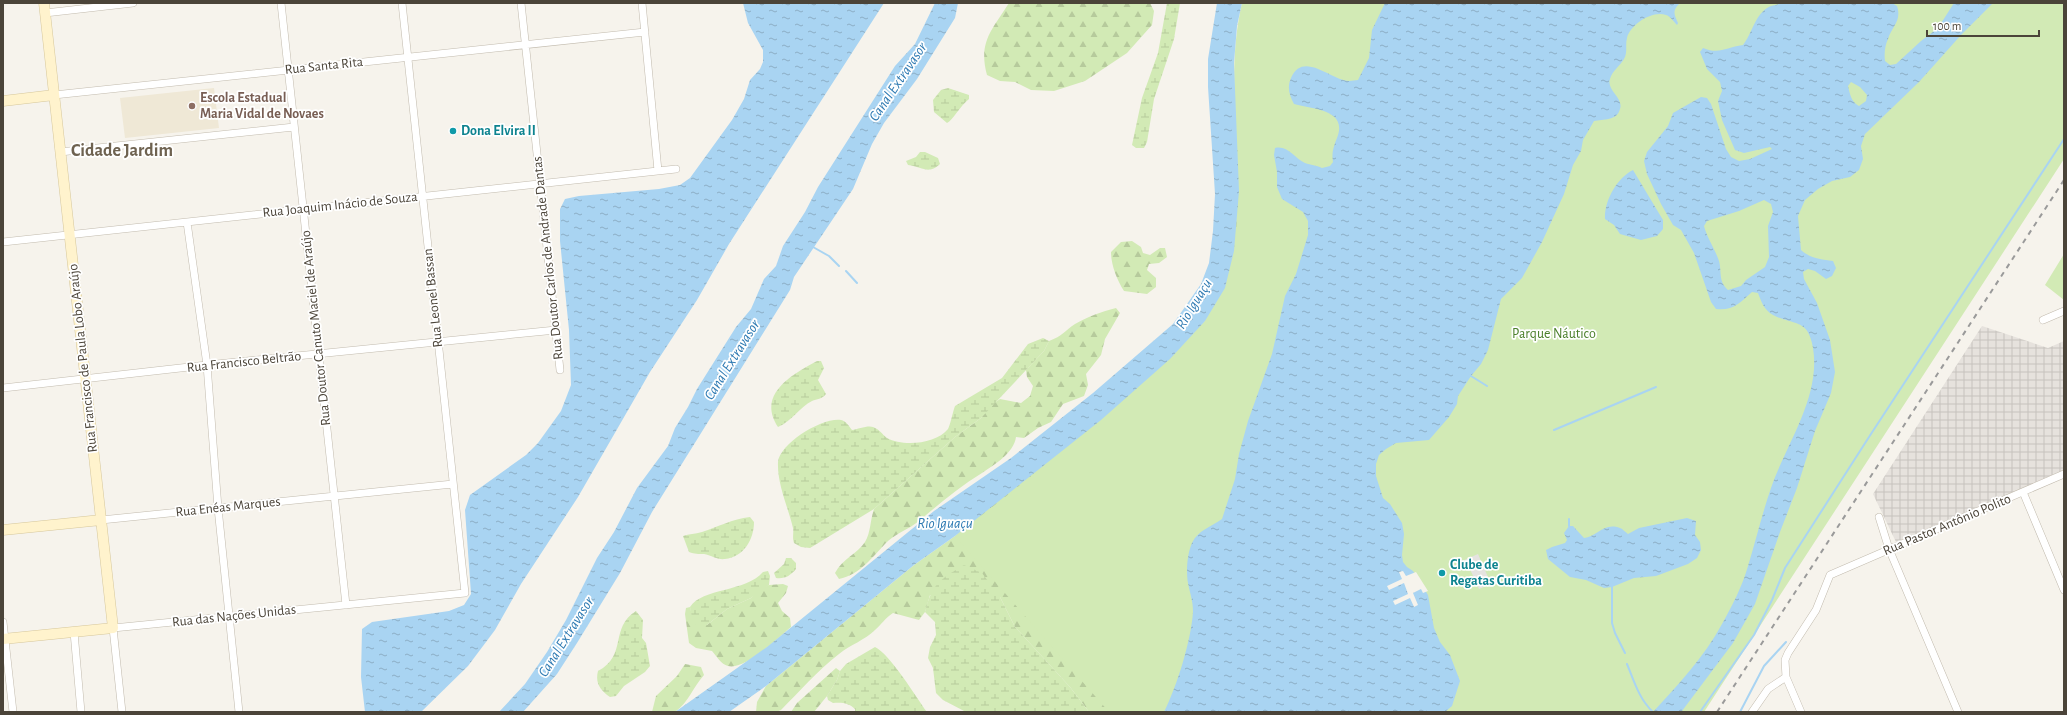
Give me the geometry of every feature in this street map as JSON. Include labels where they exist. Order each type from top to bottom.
[{"type":"street","points":[[44,8],[133,3]]},
{"type":"street","name":"Rua Doutor Canuto Maciel de Araújo","points":[[281,3],[346,605]]},
{"type":"street","name":"Rua Leonel Bassan","points":[[402,3],[464,593]]},
{"type":"street","name":"Rua Doutor Carlos de Andrade Dantas","points":[[521,3],[560,370]]},
{"type":"street","points":[[642,3],[658,171]]},
{"type":"street","name":"Rua Francisco de Paula Lobo Araújo","points":[[44,8],[122,712]]},
{"type":"street","name":"Rua Santa Rita","points":[[3,101],[645,32]]},
{"type":"street","points":[[60,152],[294,127]]},
{"type":"street","name":"Rua Joaquim Inácio de Souza","points":[[3,242],[676,169]]},
{"type":"street","points":[[187,222],[207,365],[218,508],[239,712]]},
{"type":"street","points":[[2043,320],[2064,311]]},
{"type":"street","name":"Rua Francisco Beltrão","points":[[3,388],[207,365],[319,355],[556,330]]},
{"type":"street","name":"Rua Pastor Antônio Polito","points":[[1786,677],[1785,660],[1788,653],[1816,610],[1830,575],[2064,474]]},
{"type":"street","name":"Rua Enéas Marques","points":[[3,530],[453,484]]},
{"type":"street","points":[[2023,492],[2064,590]]},
{"type":"street","points":[[1879,517],[1889,549],[1958,712]]},
{"type":"street","name":"Rua das Nações Unidas","points":[[4,639],[464,593]]},
{"type":"street","points":[[3,622],[13,712]]},
{"type":"street","points":[[74,632],[81,712]]},
{"type":"street","points":[[1752,712],[1768,689],[1786,677],[1801,712]]},
{"type":"shaded area","points":[[214,88],[219,128],[125,138],[120,98]]},
{"type":"shaded area","points":[[1982,326],[2048,348],[2064,341],[2064,470],[1896,542],[1873,494]]},
{"type":"shaded area","points":[[1478,554],[1491,584],[1479,589],[1469,567],[1463,569],[1460,562]]},
{"type":"green space","points":[[1009,3],[1150,3],[1154,11],[1152,25],[1127,53],[1085,81],[1054,91],[1031,90],[1015,82],[1000,81],[987,75],[984,54],[988,37]]},
{"type":"green space","points":[[1167,3],[1180,3],[1174,39],[1154,99],[1147,142],[1144,148],[1136,148],[1132,145],[1142,98],[1158,53]]},
{"type":"green space","name":"Parque Náutico","points":[[1242,3],[2064,3],[2064,159],[1704,712],[1109,712],[955,536],[1065,449],[1159,369],[1196,332],[1207,317],[1234,249],[1238,187],[1234,64]]},
{"type":"green space","points":[[1283,3],[1144,712],[1089,712],[1070,687],[1015,627],[1000,597],[930,595],[925,612],[919,620],[893,613],[871,634],[843,651],[831,661],[816,674],[781,710],[776,712],[756,712],[757,702],[766,686],[914,565],[955,536],[1205,321]]},
{"type":"green space","points":[[948,88],[969,95],[969,99],[947,123],[934,112],[933,100],[941,90]]},
{"type":"green space","points":[[920,152],[925,152],[938,158],[940,164],[929,170],[908,165],[906,161],[916,157]]},
{"type":"green space","points":[[1132,241],[1141,247],[1143,253],[1150,255],[1160,248],[1165,248],[1167,257],[1159,263],[1149,264],[1147,270],[1156,278],[1156,287],[1147,294],[1124,291],[1113,267],[1111,252],[1121,242]]},
{"type":"green space","points":[[2064,254],[2064,300],[2045,285]]},
{"type":"green space","points":[[1116,308],[1120,313],[1105,339],[1101,355],[1086,374],[1088,385],[1084,396],[1063,404],[1051,422],[1038,428],[1024,438],[1016,437],[1012,448],[998,462],[957,490],[915,524],[888,541],[860,569],[847,577],[839,579],[835,573],[838,568],[862,546],[867,538],[874,509],[955,437],[981,418],[990,406],[1000,399],[1021,403],[1030,396],[1033,386],[1027,377],[1026,370],[1044,351],[1049,341],[1085,319]]},
{"type":"green space","points":[[1043,338],[1049,341],[1044,351],[981,418],[955,437],[874,509],[810,548],[801,547],[794,543],[793,528],[779,479],[778,462],[786,447],[794,440],[814,427],[833,420],[843,421],[852,430],[873,427],[879,430],[887,438],[894,441],[910,443],[928,441],[936,438],[948,429],[955,406],[1002,378],[1028,344]]},
{"type":"green space","points":[[817,361],[821,361],[824,368],[818,380],[826,394],[821,398],[812,401],[788,421],[778,427],[772,415],[771,405],[774,395],[780,386],[788,379]]},
{"type":"green space","points":[[750,517],[754,522],[752,535],[747,546],[738,555],[732,558],[722,559],[689,552],[683,536],[702,532],[731,521]]},
{"type":"green space","points":[[786,558],[791,558],[796,563],[796,569],[792,574],[782,578],[776,578],[774,573],[784,564]]},
{"type":"green space","points":[[964,565],[982,573],[1000,597],[1015,627],[1070,687],[1089,712],[966,712],[943,700],[936,693],[933,668],[928,658],[930,647],[936,635],[935,622],[925,612],[931,595],[938,583]]},
{"type":"green space","points":[[768,571],[770,576],[769,585],[751,598],[727,609],[707,625],[698,625],[693,623],[690,607],[696,601],[704,596],[746,583],[763,572]]},
{"type":"green space","points":[[783,584],[788,586],[786,593],[778,603],[782,611],[790,618],[791,627],[752,658],[735,666],[728,666],[721,662],[712,651],[696,648],[689,643],[685,614],[686,608],[690,607],[692,615],[707,625],[727,609],[751,598],[760,589],[769,585]]},
{"type":"green space","points":[[636,611],[643,620],[642,638],[646,643],[650,666],[645,672],[624,686],[616,696],[610,697],[603,692],[599,686],[597,679],[598,671],[607,665],[613,657],[623,625]]},
{"type":"green space","points":[[875,647],[888,658],[927,712],[855,712],[855,709],[848,704],[833,703],[828,700],[827,696],[837,680],[840,671],[846,664]]},
{"type":"green space","points":[[685,664],[701,667],[704,675],[684,704],[675,712],[652,712],[656,696],[677,676]]},
{"type":"green space","points":[[836,668],[840,671],[837,680],[827,696],[814,712],[791,712],[797,703]]},
{"type":"water","points":[[743,3],[884,3],[729,244],[697,300],[650,372],[578,497],[521,584],[495,630],[468,666],[421,712],[365,712],[361,677],[362,629],[372,622],[449,611],[464,605],[471,594],[465,510],[470,495],[526,455],[538,443],[561,411],[571,385],[569,330],[560,241],[560,209],[565,199],[579,196],[659,189],[680,185],[690,178],[732,120],[744,99],[750,80],[760,69],[763,62],[763,50],[748,23]]},
{"type":"water","name":"Canal Extravasor","points":[[935,3],[958,3],[955,18],[917,79],[884,123],[872,144],[853,189],[794,277],[790,290],[652,512],[620,573],[577,643],[557,674],[523,712],[499,712],[525,684],[547,652],[566,620],[597,558],[614,532],[637,488],[668,446],[675,428],[697,389],[736,327],[751,309],[764,279],[776,266],[783,246],[805,212],[818,187],[895,66],[915,44]]},
{"type":"water","name":"Rio Iguaçu","points":[[1217,3],[1242,3],[1237,26],[1234,63],[1239,191],[1234,251],[1225,288],[1205,321],[1170,359],[1101,420],[955,536],[914,565],[766,686],[729,712],[675,712],[767,647],[934,511],[1011,458],[1093,393],[1173,324],[1201,284],[1209,263],[1213,231],[1215,194],[1208,87],[1208,59]]},
{"type":"water","points":[[1385,3],[1680,3],[1674,13],[1678,23],[1677,25],[1667,16],[1660,14],[1654,15],[1642,20],[1632,28],[1629,33],[1626,41],[1625,56],[1622,62],[1612,73],[1609,83],[1610,87],[1620,101],[1620,109],[1613,118],[1594,121],[1583,140],[1581,151],[1573,165],[1564,194],[1542,242],[1522,278],[1501,299],[1488,350],[1481,364],[1458,396],[1457,404],[1449,417],[1429,440],[1396,443],[1379,455],[1376,464],[1376,476],[1383,498],[1390,504],[1402,523],[1404,534],[1402,555],[1403,562],[1413,571],[1428,595],[1434,628],[1440,642],[1450,655],[1460,681],[1452,706],[1445,712],[1164,712],[1183,663],[1192,624],[1193,608],[1187,574],[1187,563],[1190,547],[1198,535],[1222,519],[1235,479],[1239,454],[1248,421],[1272,354],[1285,296],[1296,274],[1308,235],[1308,221],[1303,212],[1282,199],[1277,187],[1277,172],[1274,155],[1275,148],[1284,148],[1301,161],[1322,168],[1330,166],[1333,162],[1333,151],[1339,126],[1337,120],[1332,115],[1318,109],[1294,104],[1289,91],[1290,81],[1296,70],[1303,67],[1318,69],[1342,80],[1358,80],[1369,58],[1372,30]]},
{"type":"water","points":[[1782,3],[1892,3],[1897,6],[1898,16],[1885,47],[1885,61],[1890,65],[1896,64],[1938,28],[1954,3],[1993,3],[1961,35],[1919,82],[1865,134],[1861,146],[1863,159],[1859,170],[1850,177],[1832,181],[1818,189],[1805,200],[1798,216],[1801,250],[1812,257],[1833,261],[1836,268],[1832,276],[1826,279],[1815,271],[1808,269],[1803,272],[1804,279],[1817,303],[1830,340],[1835,372],[1831,393],[1815,431],[1797,488],[1755,604],[1733,643],[1682,711],[1653,712],[1681,681],[1707,648],[1722,624],[1743,581],[1777,471],[1801,420],[1807,402],[1812,384],[1814,366],[1813,348],[1808,332],[1799,324],[1773,315],[1767,311],[1758,293],[1752,292],[1740,303],[1727,309],[1716,309],[1711,302],[1694,253],[1681,230],[1673,225],[1661,204],[1647,174],[1644,161],[1647,152],[1668,126],[1673,113],[1701,97],[1707,98],[1711,104],[1726,149],[1731,157],[1739,161],[1750,159],[1772,149],[1770,147],[1744,153],[1735,150],[1722,120],[1718,101],[1722,91],[1720,82],[1707,69],[1700,52],[1703,48],[1719,51],[1743,45],[1759,16],[1769,7]],"holes":[[[1851,82],[1860,87],[1867,95],[1866,101],[1859,106],[1854,102],[1850,95],[1848,86]],[[1764,200],[1771,204],[1773,212],[1768,226],[1769,257],[1765,267],[1746,280],[1741,286],[1728,290],[1723,283],[1719,261],[1704,226],[1707,221],[1739,211]]]},
{"type":"water","points":[[1633,170],[1663,220],[1663,229],[1657,236],[1641,240],[1620,234],[1614,225],[1605,219],[1605,212],[1609,198],[1617,184],[1622,178]]},
{"type":"water","points":[[1687,518],[1696,521],[1695,535],[1700,542],[1701,550],[1697,558],[1688,564],[1656,576],[1634,578],[1612,587],[1604,588],[1586,580],[1570,577],[1548,559],[1546,550],[1565,543],[1567,540],[1564,533],[1569,526],[1573,526],[1584,538],[1609,527],[1620,528],[1628,534],[1639,528]]},
{"type":"pier","points":[[1403,571],[1406,576],[1416,572],[1428,591],[1423,593],[1421,589],[1413,593],[1418,605],[1414,607],[1410,598],[1395,605],[1393,601],[1408,594],[1404,583],[1389,590],[1387,586],[1402,579],[1399,572]]},
{"type":"waterway","points":[[1700,712],[1754,635],[1772,600],[1785,568],[2064,139]]},
{"type":"waterway","points":[[813,247],[829,256],[839,266]]},
{"type":"waterway","points":[[846,271],[857,283]]},
{"type":"waterway","points":[[1471,376],[1487,386]]},
{"type":"waterway","points":[[1554,430],[1656,387]]},
{"type":"waterway","points":[[1569,519],[1569,526]]},
{"type":"waterway","points":[[1612,587],[1612,623],[1615,633],[1625,653]]},
{"type":"waterway","points":[[1740,712],[1764,666],[1786,642]]},
{"type":"waterway","points":[[1627,664],[1640,696],[1653,712]]},
{"type":"railway","points":[[1717,712],[2064,180]]},
{"type":"place","name":"Escola Estadual Maria Vidal de Novaes","points":[[192,106]]},
{"type":"place","name":"Dona Elvira II","points":[[453,131]]},
{"type":"place","name":"Clube de Regatas Curitiba","points":[[1442,573]]},
{"type":"district","name":"Cidade Jardim","points":[[122,151]]}]
